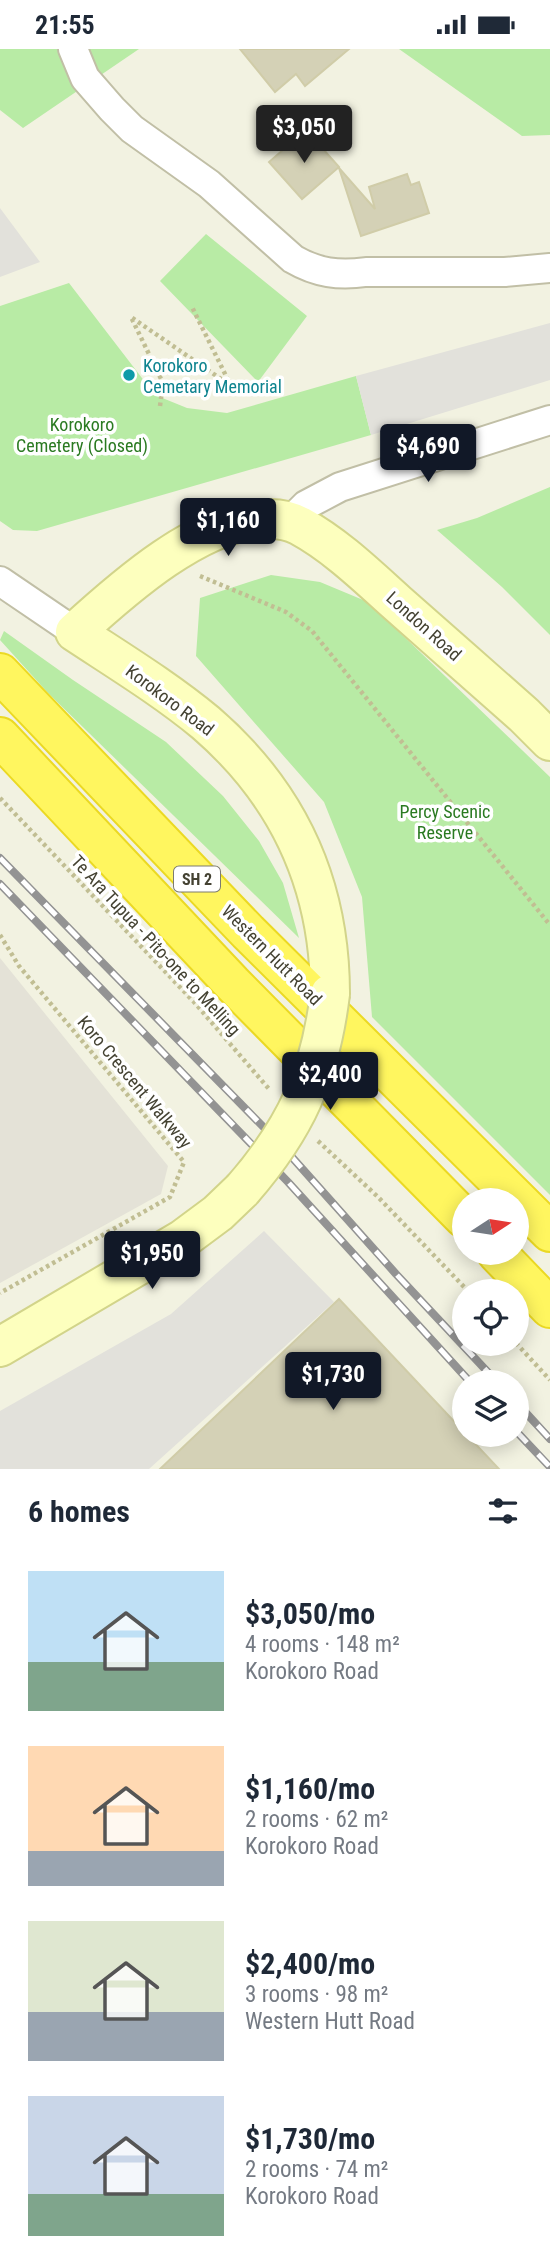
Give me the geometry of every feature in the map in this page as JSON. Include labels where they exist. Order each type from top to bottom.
[{"type":"highway","name":"Western Hutt Road","points":[[0,673],[248,932],[550,1231]]},
{"type":"highway","name":"SH 2","points":[[0,737],[232,983],[452,1207]]},
{"type":"highway","points":[[509,1265],[550,1308]]},
{"type":"street","points":[[73,49],[85,78],[132,129],[209,184],[285,252],[307,267],[346,275],[366,272],[505,272],[550,268]]},
{"type":"street","points":[[0,581],[75,632],[162,560],[226,526],[268,519],[289,522],[306,505],[340,487],[550,420]]},
{"type":"street","name":"London Road","points":[[289,522],[320,539],[363,573],[550,741]]},
{"type":"street","name":"Korokoro Road","points":[[0,1346],[183,1239],[218,1213],[242,1190],[265,1164],[297,1114],[325,1032],[330,994],[324,918],[302,848],[287,818],[263,784],[207,724],[175,699],[75,632]]},
{"type":"path","points":[[160,405],[163,383],[131,317],[231,386],[192,307]]},
{"type":"path","points":[[162,560],[286,613],[312,631],[550,925]]},
{"type":"path","name":"Te Ara Tupua - Pito-one to Melling","points":[[0,798],[194,1002],[274,1095]]},
{"type":"path","name":"Koro Crescent Walkway","points":[[0,935],[19,967],[184,1162],[170,1197],[0,1293]]},
{"type":"path","points":[[315,1139],[378,1196],[457,1279]]},
{"type":"path","points":[[528,1356],[550,1380]]},
{"type":"shaded area","points":[[0,208],[40,262],[0,277]]},
{"type":"shaded area","points":[[550,323],[550,380],[371,435],[356,376]]},
{"type":"shaded area","points":[[0,958],[168,1166],[161,1194],[0,1283]]},
{"type":"shaded area","points":[[264,1231],[334,1302],[149,1469],[0,1469],[0,1411],[171,1314]]},
{"type":"green space","points":[[0,49],[139,49],[23,128],[0,110]]},
{"type":"green space","points":[[399,49],[550,49],[550,135],[522,136]]},
{"type":"green space","points":[[206,234],[307,316],[258,382],[160,281]]},
{"type":"green space","name":"Korokoro Cemetery (Closed)","points":[[69,283],[155,395],[187,408],[227,413],[356,376],[371,435],[37,531],[13,530],[0,521],[0,306]]},
{"type":"green space","points":[[550,487],[550,635],[502,587],[437,530],[477,518]]},
{"type":"green space","name":"Percy Scenic Reserve","points":[[271,575],[320,582],[368,602],[550,777],[550,1195],[372,1017],[362,897],[324,802],[196,656],[200,598]]},
{"type":"green space","points":[[4,631],[166,742],[223,796],[259,841],[283,883],[299,938],[48,693],[0,640]]},
{"type":"building","points":[[240,49],[349,49],[305,86],[296,74],[275,92]]},
{"type":"building","points":[[306,130],[339,167],[302,199],[269,162]]},
{"type":"building","points":[[339,168],[375,209],[369,187],[407,174],[411,185],[419,182],[429,213],[361,236]]},
{"type":"building","points":[[339,1299],[452,1419],[452,1447],[478,1447],[499,1469],[160,1469]]},
{"type":"railway","points":[[0,858],[282,1146],[486,1370]]},
{"type":"railway","points":[[0,884],[288,1182],[459,1370]]},
{"type":"railway","points":[[529,1416],[550,1439]]},
{"type":"railway","points":[[529,1445],[550,1467]]},
{"type":"place","name":"Korokoro Cemetary Memorial","points":[[129,375]]}]
